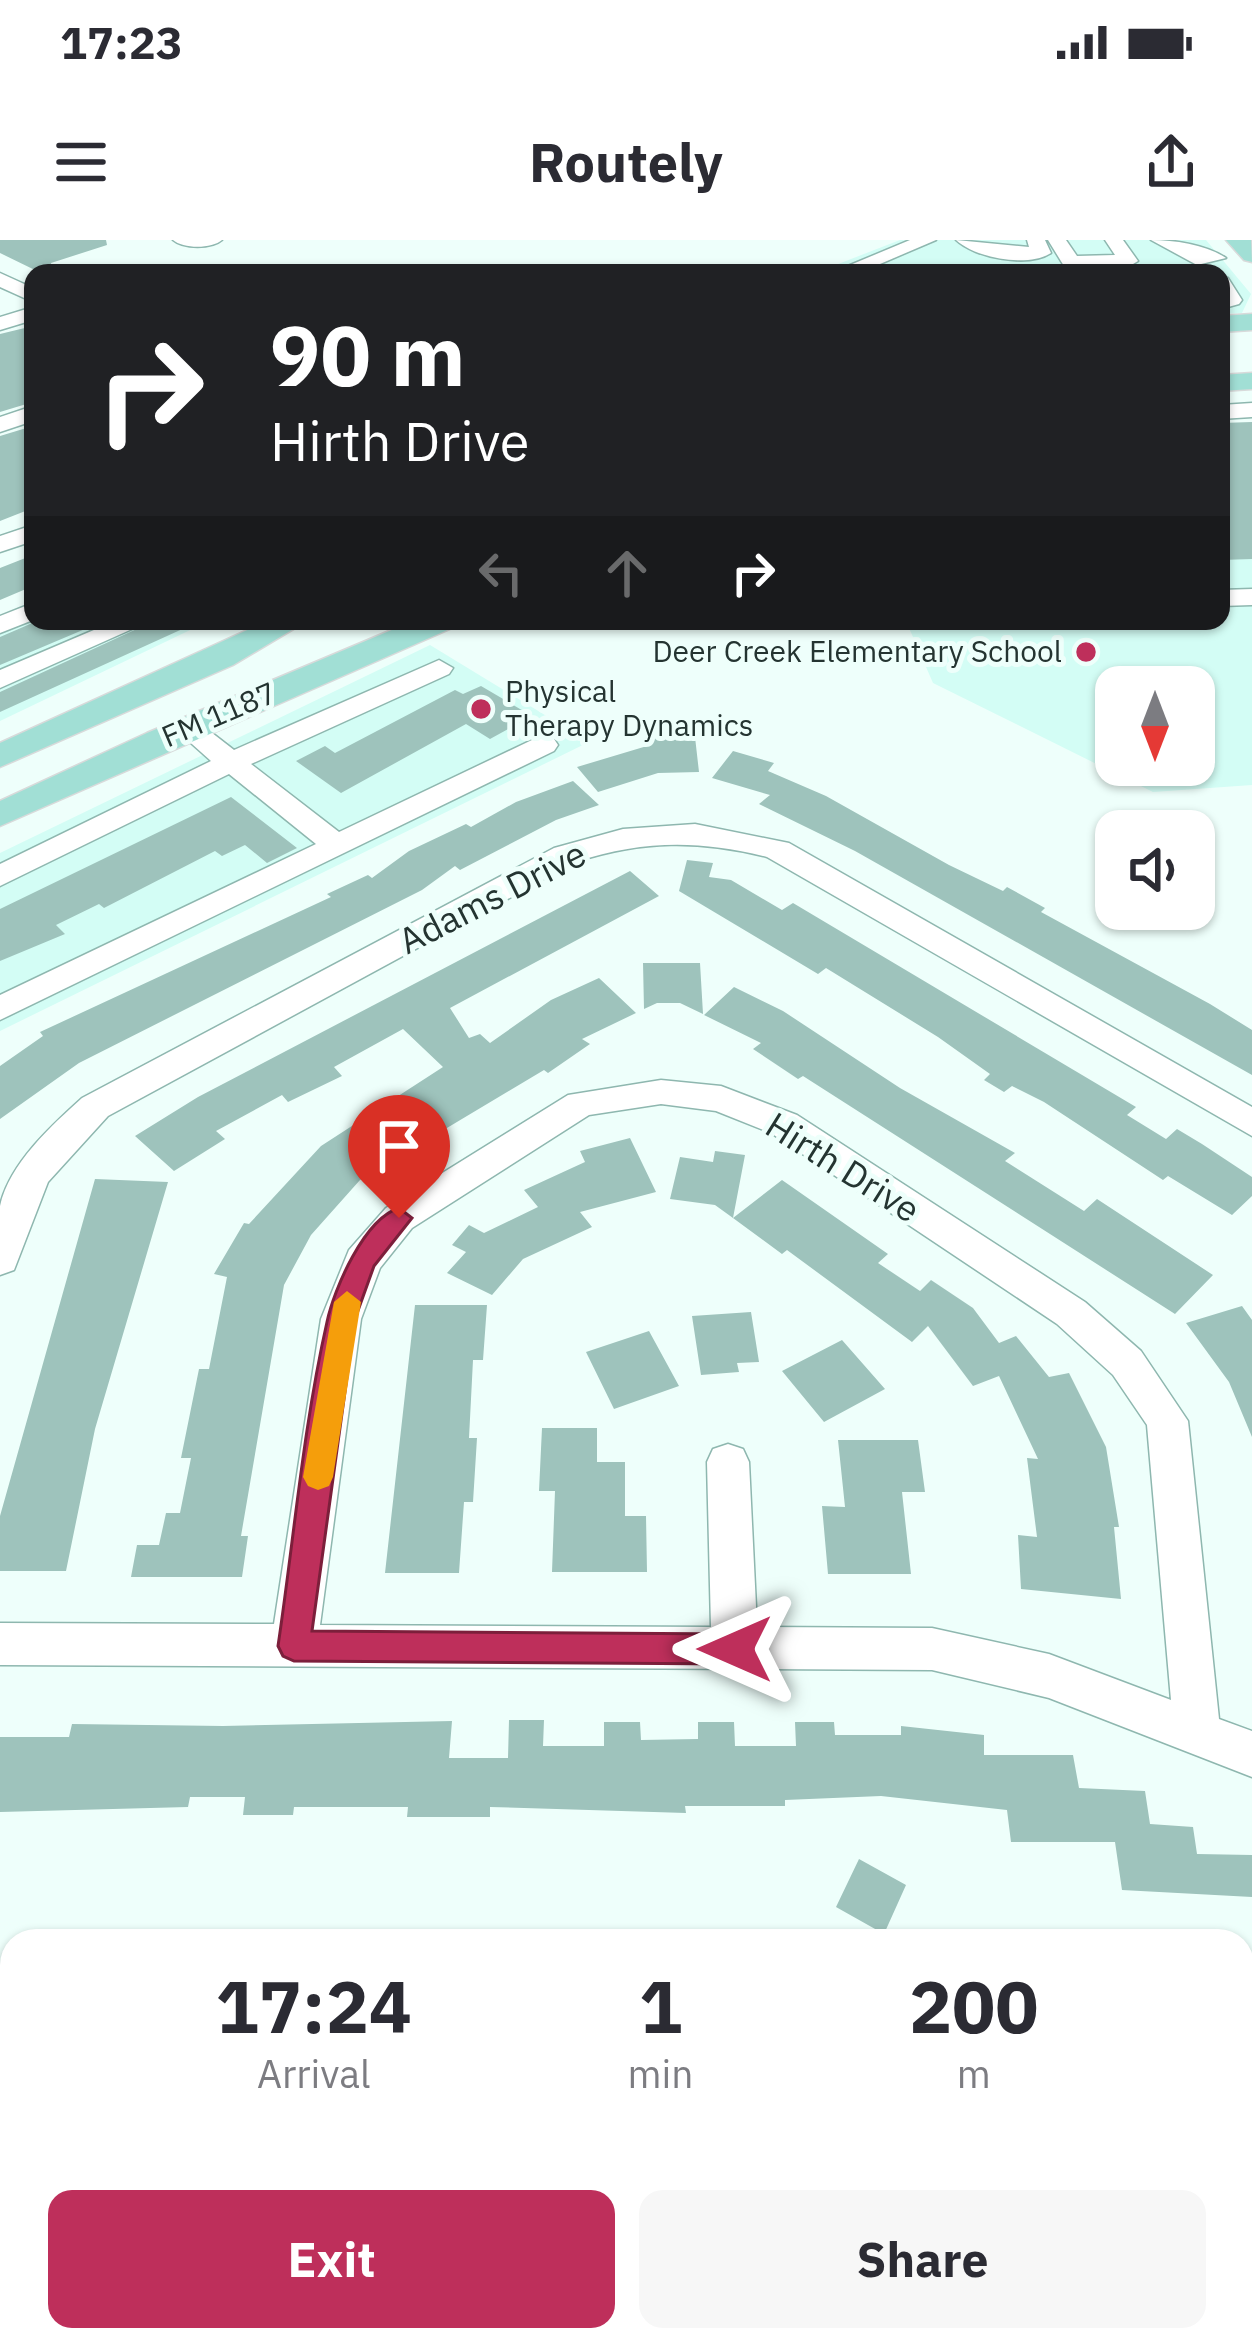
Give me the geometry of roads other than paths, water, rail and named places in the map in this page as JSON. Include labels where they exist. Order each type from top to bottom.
[{"type":"main road","points":[[1238,240],[1252,256]]},
{"type":"main road","name":"FM 1187","points":[[0,757],[274,630]]},
{"type":"main road","name":"FM 1187","points":[[0,814],[420,630]]},
{"type":"street","points":[[965,240],[980,250],[1040,253],[1036,240]]},
{"type":"street","points":[[1057,240],[1071,262],[1129,261],[1114,240]]},
{"type":"street","points":[[1160,240],[1217,264],[1252,256]]},
{"type":"street","points":[[864,264],[901,250],[936,246]]},
{"type":"street","points":[[901,250],[911,264]]},
{"type":"street","points":[[0,680],[116,630]]},
{"type":"street","points":[[0,876],[231,762],[439,668]]},
{"type":"street","points":[[188,728],[339,848]]},
{"type":"street","points":[[0,1009],[544,745]]},
{"type":"street","name":"Adams Drive","points":[[0,1260],[15,1208],[51,1146],[95,1107],[565,855],[627,834],[676,830],[716,834],[778,850],[1252,1123]]},
{"type":"street","name":"Hirth Drive","points":[[294,1646],[341,1319],[362,1262],[399,1218],[580,1104],[661,1092],[721,1099],[784,1124],[1071,1313],[1127,1364],[1167,1420],[1197,1732]]},
{"type":"street","points":[[728,1462],[735,1649]]},
{"type":"street","points":[[0,1644],[932,1649],[1049,1676],[1252,1754]]},
{"type":"place","name":"Deer Creek Elementary School","points":[[1086,652]]},
{"type":"place","name":"Physical Therapy Dynamics","points":[[481,709]]}]
